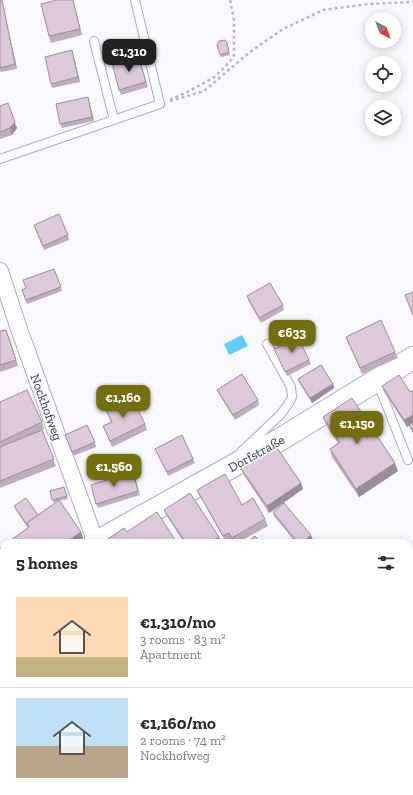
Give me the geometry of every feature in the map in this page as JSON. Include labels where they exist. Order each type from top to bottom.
[{"type":"main road","name":"Dorfstraße","points":[[102,539],[281,439],[413,358]]},
{"type":"street","name":"Nockhofweg","points":[[0,271],[94,539]]},
{"type":"lane","points":[[0,159],[160,104],[135,0]]},
{"type":"lane","points":[[94,41],[114,120]]},
{"type":"lane","points":[[237,463],[238,455],[280,415],[292,398],[291,387],[267,344]]},
{"type":"lane","points":[[377,380],[408,460]]},
{"type":"path","points":[[160,104],[213,78],[231,60],[234,55],[234,20],[230,0]]},
{"type":"path","points":[[160,104],[204,91],[250,52],[283,29],[323,10],[369,4],[413,2]]},
{"type":"water","points":[[242,335],[248,346],[229,355],[224,344]]},
{"type":"building","points":[[0,0],[2,0],[15,64],[0,68]]},
{"type":"building","points":[[57,0],[73,0],[80,29],[49,36],[41,4]]},
{"type":"building","points":[[225,40],[229,52],[220,55],[217,45],[219,41]]},
{"type":"building","points":[[72,50],[78,77],[51,84],[45,57]]},
{"type":"building","points":[[138,55],[146,82],[119,90],[112,63]]},
{"type":"building","points":[[88,97],[92,117],[60,124],[56,104]]},
{"type":"building","points":[[8,103],[15,122],[10,128],[0,132],[0,106]]},
{"type":"building","points":[[59,214],[68,235],[43,246],[34,225]]},
{"type":"building","points":[[54,269],[61,287],[26,300],[22,290],[26,288],[23,280]]},
{"type":"building","points":[[270,283],[283,305],[259,318],[247,296]]},
{"type":"building","points":[[413,292],[413,315],[405,295]]},
{"type":"building","points":[[381,320],[395,352],[360,368],[346,337]]},
{"type":"building","points":[[6,330],[16,360],[0,365],[0,331]]},
{"type":"building","points":[[298,337],[309,360],[285,372],[274,349]]},
{"type":"building","points":[[321,365],[333,384],[310,398],[298,379]]},
{"type":"building","points":[[242,374],[258,400],[233,415],[217,390]]},
{"type":"building","points":[[399,375],[410,392],[413,390],[413,415],[404,420],[382,386]]},
{"type":"building","points":[[27,390],[42,422],[0,442],[0,402]]},
{"type":"building","points":[[132,398],[145,424],[110,441],[103,426],[112,422],[106,410]]},
{"type":"building","points":[[352,398],[395,463],[356,489],[330,449],[340,442],[323,417]]},
{"type":"building","points":[[413,422],[413,432],[409,425]]},
{"type":"building","points":[[87,425],[95,442],[72,452],[65,435]]},
{"type":"building","points":[[42,430],[54,459],[0,481],[0,447]]},
{"type":"building","points":[[182,435],[193,459],[167,472],[155,449]]},
{"type":"building","points":[[275,445],[301,483],[267,506],[241,469]]},
{"type":"building","points":[[133,472],[138,491],[96,504],[91,485]]},
{"type":"building","points":[[225,474],[242,505],[253,498],[265,519],[232,538],[229,533],[223,536],[197,490]]},
{"type":"building","points":[[64,487],[67,496],[52,500],[50,491]]},
{"type":"building","points":[[190,493],[219,537],[216,539],[183,539],[164,510]]},
{"type":"building","points":[[26,498],[38,515],[27,523],[27,525],[14,506]]},
{"type":"building","points":[[59,500],[81,532],[71,539],[12,539],[29,527],[27,523]]},
{"type":"building","points":[[284,503],[311,535],[306,539],[295,539],[273,512]]},
{"type":"building","points":[[157,512],[174,539],[108,539],[124,528],[127,532]]}]
